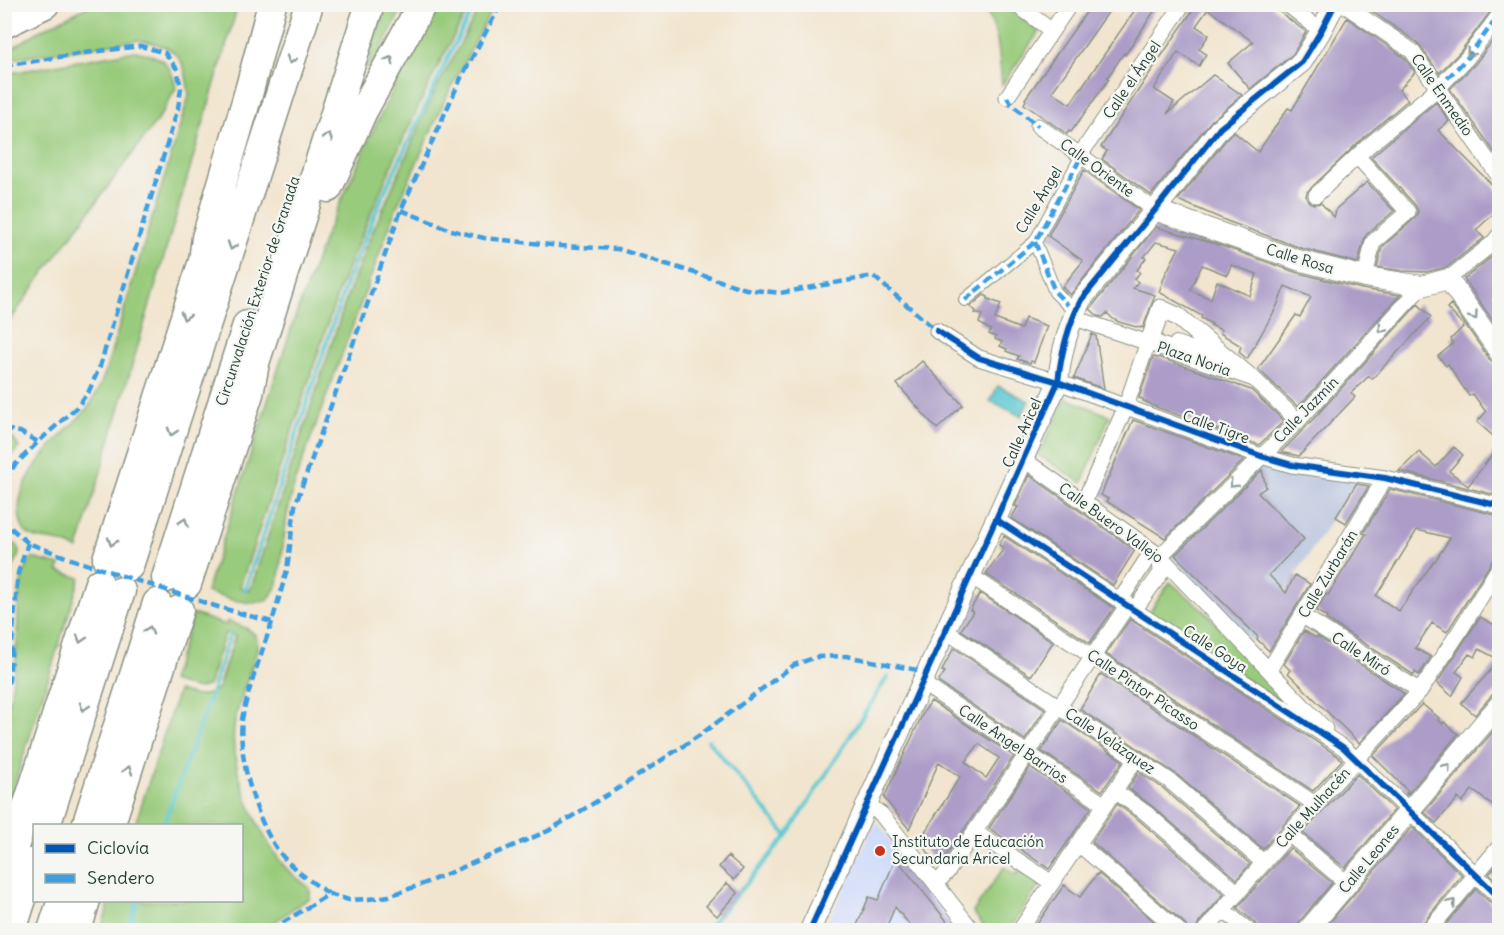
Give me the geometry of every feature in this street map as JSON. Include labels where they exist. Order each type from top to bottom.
[{"type":"highway","points":[[46,824],[272,4]]},
{"type":"highway","points":[[203,261],[213,240],[289,4]]},
{"type":"highway","points":[[4,878],[114,575],[309,4]]},
{"type":"highway","name":"Circunvalación Exterior de Granada","points":[[86,824],[172,594],[350,4]]},
{"type":"highway","points":[[249,394],[255,363],[370,4]]},
{"type":"highway","points":[[110,824],[172,594],[249,394],[262,366],[287,292],[333,175],[363,111],[422,4]]},
{"type":"highway","points":[[4,31],[26,13]]},
{"type":"highway","points":[[12,930],[33,865]]},
{"type":"highway","points":[[52,930],[61,902]]},
{"type":"highway","points":[[77,930],[85,902]]},
{"type":"street","points":[[1016,4],[1052,32]]},
{"type":"street","points":[[1007,98],[1070,4]]},
{"type":"street","name":"Calle el Ángel","points":[[1080,157],[1183,4]]},
{"type":"street","points":[[1287,4],[1321,31]]},
{"type":"street","name":"Calle Aricel","points":[[810,930],[1058,382],[1070,311],[1220,128],[1302,62],[1335,4]]},
{"type":"street","name":"Calle Enmedio","points":[[1343,4],[1412,51],[1500,178]]},
{"type":"street","points":[[1316,195],[1357,156],[1438,88],[1467,58],[1500,14]]},
{"type":"street","name":"Calle Oriente","points":[[1038,126],[1155,210]]},
{"type":"street","points":[[1357,156],[1408,212],[1373,242],[1365,277]]},
{"type":"street","name":"Calle Ángel","points":[[965,300],[1035,242],[1080,157]]},
{"type":"street","name":"Calle Rosa","points":[[1155,210],[1298,260],[1365,277],[1422,286],[1448,279]]},
{"type":"street","points":[[1500,234],[1493,243],[1448,279],[1500,353]]},
{"type":"street","points":[[1035,242],[1055,292],[1070,311],[1150,342],[1126,406],[1084,502]]},
{"type":"street","name":"Calle Jazmín","points":[[1160,556],[1298,421],[1422,286]]},
{"type":"street","name":"Plaza Noria","points":[[1150,342],[1160,307],[1178,315],[1254,379],[1298,421]]},
{"type":"street","name":"Plaza Noria","points":[[1166,315],[1176,319],[1221,358],[1176,342],[1174,348],[1150,342],[1162,316],[1166,315]]},
{"type":"street","name":"Calle Tigre","points":[[937,331],[979,358],[1058,382],[1261,456],[1292,465],[1385,478],[1500,506]]},
{"type":"street","name":"Plaza Noria","points":[[1150,342],[1254,379]]},
{"type":"street","name":"Calle Buero Vallejo","points":[[1023,459],[1160,556],[1344,748]]},
{"type":"street","name":"Calle Zurbarán","points":[[1269,670],[1385,478]]},
{"type":"street","name":"Calle Goya","points":[[997,520],[1344,748],[1500,898]]},
{"type":"street","points":[[936,884],[948,871],[975,832],[1127,606],[1137,606],[1161,573],[1160,556]]},
{"type":"street","name":"Calle Mulhacén","points":[[1205,930],[1315,804],[1420,691],[1500,566]]},
{"type":"street","name":"Calle Pintor Picasso","points":[[971,576],[1315,804]]},
{"type":"street","name":"Calle Miró","points":[[1303,616],[1420,691]]},
{"type":"street","name":"Calle Velázquez","points":[[946,631],[1170,781],[1264,863]]},
{"type":"street","name":"Calle Angel Barrios","points":[[922,683],[1105,805]]},
{"type":"street","name":"Calle Leones","points":[[1308,930],[1500,704]]},
{"type":"street","points":[[1020,930],[1136,759]]},
{"type":"street","points":[[1115,791],[1146,813],[1238,893]]},
{"type":"street","points":[[867,804],[881,814],[972,930]]},
{"type":"street","points":[[975,832],[1052,883]]},
{"type":"street","points":[[1289,834],[1348,884]]},
{"type":"street","points":[[1078,844],[1178,930]]},
{"type":"street","points":[[1429,930],[1500,846]]},
{"type":"street","points":[[1223,910],[1248,930]]},
{"type":"shaded area","points":[[1263,462],[1295,474],[1357,480],[1252,642],[1169,554]]},
{"type":"shaded area","name":"Instituto de Educación Secundaria Aricel","points":[[878,823],[959,930],[824,930],[874,825]]},
{"type":"green space","points":[[91,5],[238,5],[78,549],[34,537],[25,532],[19,515],[20,498],[36,465],[86,410],[101,383],[189,96],[185,72],[177,56],[162,46],[138,40],[5,60],[5,53],[39,31]]},
{"type":"green space","points":[[386,5],[404,5],[371,69],[366,68]]},
{"type":"green space","points":[[440,5],[471,5],[441,60],[406,134],[338,293],[240,587],[250,591],[365,249],[434,93],[481,5],[494,5],[445,100],[396,209],[295,481],[287,515],[278,584],[268,600],[253,603],[206,592],[293,323],[325,236],[398,79]]},
{"type":"green space","points":[[981,5],[1003,5],[1039,32],[1002,85],[995,33]]},
{"type":"green space","points":[[135,51],[152,55],[163,61],[171,72],[176,88],[159,118],[5,328],[5,74]]},
{"type":"green space","points":[[1066,398],[1110,416],[1082,483],[1038,455]]},
{"type":"green space","points":[[5,435],[12,437],[19,447],[5,464]]},
{"type":"green space","points":[[5,534],[9,541],[18,546],[19,554],[11,573],[5,625]]},
{"type":"green space","points":[[32,558],[60,565],[58,571],[80,578],[5,814],[5,718],[16,663],[19,593],[23,574]]},
{"type":"green space","points":[[1170,582],[1206,612],[1298,714],[1148,614]]},
{"type":"green space","points":[[193,614],[226,625],[227,621],[249,630],[255,636],[257,650],[235,721],[233,738],[235,757],[246,798],[265,836],[285,867],[310,888],[310,898],[265,930],[101,930],[110,902],[243,902],[243,824],[135,824],[178,691],[196,696],[209,694],[218,688],[235,636],[225,633],[208,686],[197,689],[171,681]]},
{"type":"green space","points":[[1004,867],[1016,875],[1019,870],[1040,884],[1009,930],[987,930],[973,912]]},
{"type":"water","points":[[998,386],[1029,401],[1021,416],[990,401]]},
{"type":"building","points":[[1092,4],[1114,4],[1052,92],[1070,104],[1139,4],[1159,4],[1107,78],[1109,79],[1071,132],[1067,134],[1024,104],[1025,99]]},
{"type":"building","points":[[1197,4],[1269,4],[1306,32],[1293,54],[1250,89],[1228,63],[1253,42],[1208,9],[1196,26],[1209,35],[1199,49],[1206,54],[1199,66],[1178,52],[1154,89],[1174,102],[1167,114],[1213,75],[1242,95],[1211,121],[1151,195],[1102,159],[1107,151],[1101,147]]},
{"type":"building","points":[[1361,4],[1383,4],[1388,8],[1390,4],[1442,4],[1452,11],[1459,4],[1483,4],[1490,12],[1460,52],[1439,73],[1418,43]]},
{"type":"building","points":[[1347,18],[1405,58],[1415,72],[1399,90],[1408,100],[1361,140],[1307,192],[1306,197],[1309,202],[1321,203],[1334,217],[1337,208],[1367,182],[1394,211],[1366,235],[1358,263],[1301,248],[1178,200],[1234,132],[1258,152],[1288,108],[1292,110]]},
{"type":"building","points":[[1500,31],[1500,160],[1450,89],[1475,64]]},
{"type":"building","points":[[1436,102],[1449,121],[1438,130],[1500,193],[1500,208],[1476,230],[1484,238],[1447,267],[1427,272],[1377,267],[1382,247],[1417,216],[1418,211],[1371,157]]},
{"type":"building","points":[[1084,170],[1139,210],[1070,295],[1062,287],[1083,261],[1048,236]]},
{"type":"building","points":[[1156,227],[1222,246],[1295,272],[1362,289],[1400,295],[1298,407],[1258,369],[1296,315],[1300,317],[1311,297],[1285,286],[1276,308],[1247,359],[1239,352],[1241,346],[1220,333],[1221,330],[1201,318],[1202,316],[1159,292],[1179,248],[1156,242],[1137,270],[1140,272],[1135,279],[1138,282],[1133,288],[1155,295],[1143,328],[1119,322],[1107,313],[1103,317],[1098,316],[1090,309]],"holes":[[[1202,265],[1227,275],[1231,265],[1257,274],[1250,296],[1217,281],[1211,299],[1190,290]]]},
{"type":"building","points":[[1500,250],[1500,278],[1494,282],[1498,288],[1493,292],[1500,301],[1500,331],[1464,279]]},
{"type":"building","points":[[984,295],[1001,304],[995,319],[1021,329],[1025,318],[1047,326],[1034,362],[1017,359],[1019,356],[1006,351],[1007,349],[1000,346],[1002,342],[989,334],[991,330],[979,323],[982,315],[975,313],[976,311],[970,307]]},
{"type":"building","points":[[1418,304],[1431,317],[1372,379],[1369,376],[1351,393],[1355,397],[1299,456],[1281,452],[1305,428]]},
{"type":"building","points":[[1451,304],[1490,360],[1500,365],[1500,442],[1477,422],[1486,412],[1473,394],[1469,396],[1448,364],[1446,366],[1438,356],[1453,344],[1451,339],[1464,326],[1447,308]]},
{"type":"building","points":[[1092,334],[1096,336],[1104,389],[1074,378]]},
{"type":"building","points":[[1153,357],[1159,357],[1251,390],[1284,421],[1259,445],[1151,405],[1139,398]]},
{"type":"building","points":[[922,361],[963,405],[937,429],[897,384]]},
{"type":"building","points":[[1133,420],[1244,460],[1165,538],[1106,501],[1108,499],[1101,495]]},
{"type":"building","points":[[1500,445],[1500,496],[1399,471],[1419,452],[1436,467],[1454,447],[1463,455],[1449,471],[1468,486]]},
{"type":"building","points":[[1262,470],[1266,487],[1258,493],[1304,539],[1269,575],[1286,593],[1295,575],[1310,584],[1269,651],[1257,639],[1258,637],[1175,555]]},
{"type":"building","points":[[1029,475],[1135,550],[1113,585],[1011,518],[1018,507],[1015,506]]},
{"type":"building","points":[[1356,484],[1369,486],[1346,523],[1336,517]]},
{"type":"building","points":[[1390,489],[1500,516],[1500,556],[1492,561],[1447,632],[1432,623],[1415,648],[1431,657],[1419,675],[1415,672],[1414,675],[1316,611],[1366,534],[1363,533]],"holes":[[[1417,530],[1450,538],[1399,611],[1376,596]]]},
{"type":"building","points":[[1004,536],[1114,608],[1090,643],[986,574],[1004,548],[999,545]]},
{"type":"building","points":[[980,593],[1053,642],[1031,676],[961,630],[973,612],[970,610]]},
{"type":"building","points":[[1480,617],[1500,628],[1500,649],[1494,657],[1479,649],[1475,657],[1469,654],[1456,672],[1463,677],[1452,696],[1437,683]]},
{"type":"building","points":[[1130,619],[1342,760],[1313,791],[1106,654]]},
{"type":"building","points":[[1304,631],[1316,638],[1317,636],[1404,694],[1359,743],[1288,673],[1290,670],[1284,664]]},
{"type":"building","points":[[954,648],[1045,709],[1025,740],[938,682],[945,672],[942,671]]},
{"type":"building","points":[[1500,660],[1500,692],[1491,696],[1475,715],[1461,703]]},
{"type":"building","points":[[1101,674],[1300,806],[1263,849],[1176,774],[1080,709]]},
{"type":"building","points":[[931,701],[1014,756],[939,866],[919,841],[960,777],[939,762],[909,829],[884,798],[923,713]],"holes":[[[979,744],[999,758],[986,778],[965,762]]]},
{"type":"building","points":[[1422,704],[1439,718],[1438,720],[1443,724],[1444,722],[1458,734],[1407,795],[1408,791],[1373,756]]},
{"type":"building","points":[[1062,720],[1123,761],[1102,791],[1041,751]]},
{"type":"building","points":[[1500,723],[1500,810],[1472,790],[1462,802],[1458,798],[1436,823],[1424,812]]},
{"type":"building","points":[[1030,767],[1091,808],[1049,869],[989,828]]},
{"type":"building","points":[[1139,772],[1164,789],[1250,864],[1237,879],[1128,788]]},
{"type":"building","points":[[1357,774],[1394,810],[1345,868],[1303,833]]},
{"type":"building","points":[[1117,804],[1224,894],[1198,924],[1196,930],[1188,930],[1184,923],[1092,842]]},
{"type":"building","points":[[1412,827],[1462,875],[1422,924],[1420,930],[1323,930]]},
{"type":"building","points":[[1290,848],[1332,883],[1299,922],[1296,930],[1258,930],[1254,922],[1237,908]]},
{"type":"building","points":[[728,856],[743,869],[734,880],[719,867]]},
{"type":"building","points":[[896,858],[954,930],[914,930],[895,907],[885,930],[855,930],[869,897],[878,900]]},
{"type":"building","points":[[1500,862],[1500,884],[1489,874]]},
{"type":"building","points":[[1098,873],[1164,930],[1033,930],[1064,885],[1080,897]]},
{"type":"building","points":[[727,883],[738,893],[717,916],[706,906]]},
{"type":"building","points":[[1476,889],[1493,905],[1500,908],[1500,930],[1441,930]]},
{"type":"waterway","points":[[245,590],[347,281],[383,195],[450,53],[476,4]]},
{"type":"waterway","points":[[164,824],[209,700],[230,634]]},
{"type":"waterway","points":[[706,930],[787,836],[888,676]]},
{"type":"waterway","points":[[708,740],[787,836]]},
{"type":"waterway","points":[[128,930],[137,902]]},
{"type":"marked path","points":[[4,516],[12,529],[28,543],[218,607],[272,622],[287,570],[295,506],[401,210],[461,78],[501,4]]},
{"type":"marked path","points":[[1438,88],[1467,58],[1500,14]]},
{"type":"marked path","points":[[4,66],[141,46],[165,53],[177,69],[181,88],[178,108],[100,366],[89,391],[77,407],[14,466],[4,484]]},
{"type":"marked path","points":[[1007,97],[1011,104],[1038,126]]},
{"type":"marked path","points":[[965,300],[1035,242],[1080,159]]},
{"type":"marked path","points":[[401,210],[451,230],[484,238],[618,249],[746,289],[780,293],[873,276],[937,331]]},
{"type":"marked path","points":[[1035,242],[1055,292],[1068,305]]},
{"type":"marked path","points":[[4,429],[20,432],[38,442]]},
{"type":"marked path","points":[[4,696],[9,680],[18,573],[28,543]]},
{"type":"marked path","points":[[272,622],[243,714],[241,729],[245,766],[256,806],[271,840],[291,865],[329,894]]},
{"type":"marked path","points":[[271,930],[329,894],[349,900],[389,896],[548,831],[700,735],[794,665],[817,657],[846,656],[927,672]]},
{"type":"cycle path","points":[[810,930],[1058,382],[1066,340],[1081,300],[1220,128],[1302,62],[1335,4]]},
{"type":"cycle path","points":[[937,331],[979,358],[1058,382],[1261,456],[1292,465],[1385,478],[1500,506]]},
{"type":"cycle path","points":[[997,520],[1344,748],[1500,898]]},
{"type":"place","name":"Instituto de Educación Secundaria Aricel","points":[[880,851]]}]
